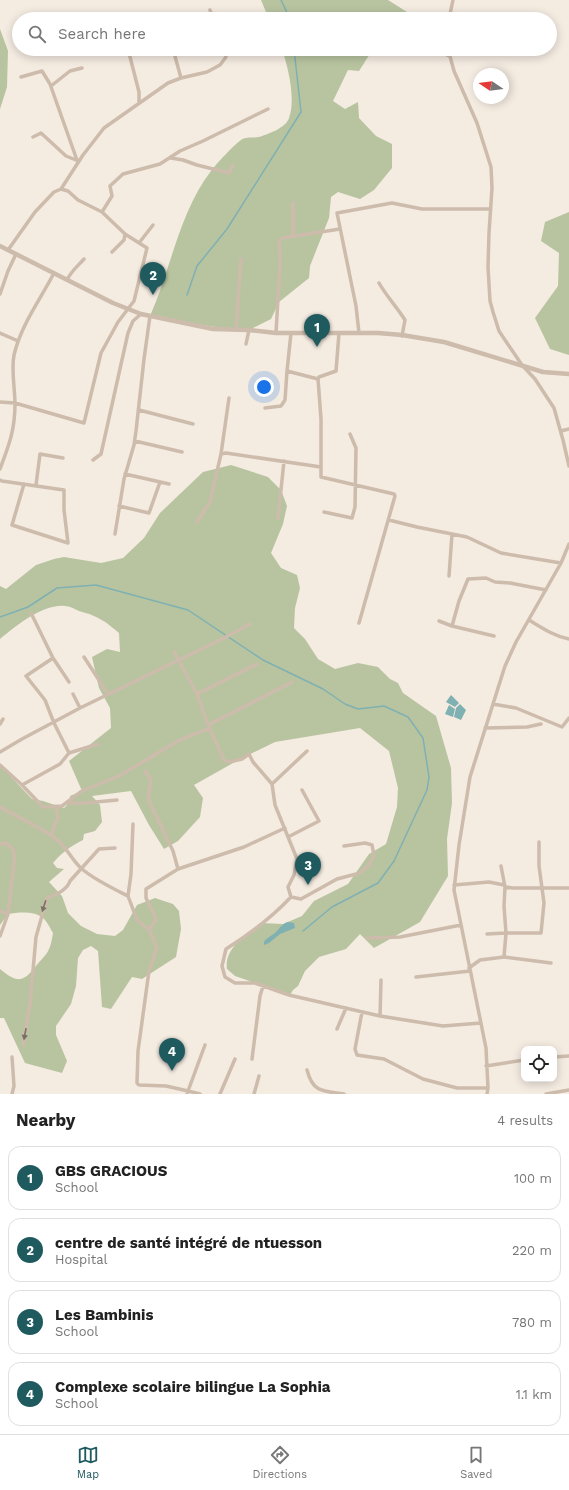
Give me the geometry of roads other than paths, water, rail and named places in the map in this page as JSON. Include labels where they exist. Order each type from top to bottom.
[{"type":"street","points":[[450,12],[453,0]]},
{"type":"street","points":[[130,56],[139,92],[139,103]]},
{"type":"street","points":[[175,56],[181,78]]},
{"type":"street","points":[[8,250],[35,212],[54,192],[61,189],[77,161],[104,128],[158,89],[181,78],[207,72],[220,66],[226,56]]},
{"type":"street","points":[[450,56],[454,71],[477,123],[489,159],[492,188],[488,267],[490,302],[499,331],[522,364],[535,379],[554,408],[569,466]]},
{"type":"street","points":[[50,86],[70,71],[82,68]]},
{"type":"street","points":[[21,77],[42,71],[50,86],[77,161]]},
{"type":"street","points":[[102,212],[112,196],[110,186],[123,174],[160,164],[180,151],[268,109]]},
{"type":"street","points":[[33,138],[41,133],[66,156],[77,161]]},
{"type":"street","points":[[171,158],[229,173],[233,165]]},
{"type":"street","points":[[0,402],[15,404],[84,423],[101,353],[113,331],[134,301],[147,248],[126,234],[102,212],[78,200],[68,191],[61,189]]},
{"type":"street","points":[[293,203],[293,236]]},
{"type":"street","points":[[359,333],[356,306],[337,213],[392,203],[422,209],[490,209]]},
{"type":"street","points":[[139,243],[153,225]]},
{"type":"street","points":[[276,333],[280,264],[279,241],[282,238],[340,229]]},
{"type":"street","points":[[112,252],[124,240],[126,234]]},
{"type":"street","points":[[0,246],[127,310],[141,314],[207,328],[276,333],[359,333],[402,335],[440,341],[522,364],[544,372],[569,374]]},
{"type":"street","points":[[0,294],[16,254]]},
{"type":"street","points":[[236,330],[241,258]]},
{"type":"street","points":[[67,280],[72,269],[84,259]]},
{"type":"street","points":[[0,469],[14,428],[15,404],[13,362],[18,341],[32,311],[54,273]]},
{"type":"street","points":[[379,283],[386,296],[397,306],[405,320],[402,335]]},
{"type":"street","points":[[93,460],[101,454],[128,333],[133,321],[141,314]]},
{"type":"street","points":[[115,534],[125,474],[135,441],[140,410],[144,359],[150,316]]},
{"type":"street","points":[[246,344],[249,330]]},
{"type":"street","points":[[264,408],[281,406],[285,400],[291,333]]},
{"type":"street","points":[[318,379],[319,377],[336,371],[339,333]]},
{"type":"street","points":[[0,334],[18,341]]},
{"type":"street","points":[[287,371],[318,379]]},
{"type":"street","points":[[318,379],[321,419],[322,478],[395,494],[389,520],[359,623]]},
{"type":"street","points":[[197,522],[210,502],[222,454],[229,398]]},
{"type":"street","points":[[140,410],[193,424]]},
{"type":"street","points":[[561,431],[569,429]]},
{"type":"street","points":[[324,512],[352,518],[355,506],[356,448],[350,434]]},
{"type":"street","points":[[135,441],[182,452]]},
{"type":"street","points":[[222,454],[226,453],[321,467]]},
{"type":"street","points":[[36,485],[40,454],[63,458]]},
{"type":"street","points":[[278,518],[284,462]]},
{"type":"street","points":[[125,474],[169,484]]},
{"type":"street","points":[[0,480],[64,490],[64,510],[68,543],[12,525],[24,484]]},
{"type":"street","points":[[119,506],[149,514],[160,482]]},
{"type":"street","points":[[389,520],[417,528],[467,537],[501,553],[561,563]]},
{"type":"street","points":[[449,576],[452,534]]},
{"type":"street","points":[[487,1094],[486,1048],[460,925],[454,885],[468,787],[485,728],[508,658],[561,563],[569,544]]},
{"type":"street","points":[[452,626],[459,601],[468,579],[486,578],[495,582],[510,583],[546,590]]},
{"type":"street","points":[[31,613],[52,658],[70,682]]},
{"type":"street","points":[[529,620],[548,632],[569,639]]},
{"type":"street","points":[[439,621],[452,626],[494,636]]},
{"type":"street","points":[[0,752],[22,738],[54,723],[80,708],[250,624]]},
{"type":"street","points":[[174,652],[177,660],[182,666],[197,694],[209,727],[226,761],[229,762],[242,759],[249,754],[253,762],[272,784],[275,805],[286,828],[297,859],[294,875],[288,887],[291,897]]},
{"type":"street","points":[[84,657],[108,694]]},
{"type":"street","points":[[52,658],[26,676],[45,700],[54,723],[69,753]]},
{"type":"street","points":[[197,694],[257,664]]},
{"type":"street","points":[[0,765],[22,785],[43,808],[62,806],[82,792],[119,776],[178,741],[209,727],[292,682]]},
{"type":"street","points":[[72,694],[80,708]]},
{"type":"street","points":[[493,704],[516,708],[562,727],[569,718]]},
{"type":"street","points":[[0,724],[3,719]]},
{"type":"street","points":[[485,728],[527,727],[541,724]]},
{"type":"street","points":[[22,785],[60,764],[69,753],[98,744]]},
{"type":"street","points":[[272,784],[307,751]]},
{"type":"street","points":[[144,771],[151,780],[148,799],[173,851],[178,869]]},
{"type":"street","points":[[288,837],[319,821],[302,790]]},
{"type":"street","points":[[67,803],[117,800]]},
{"type":"street","points":[[0,807],[51,835],[58,840],[81,869],[108,886],[128,896]]},
{"type":"street","points":[[51,835],[58,817],[56,807]]},
{"type":"street","points":[[133,824],[131,874],[128,896],[137,920],[149,930],[157,947],[149,971],[138,1051],[137,1083],[166,1086],[200,1094]]},
{"type":"street","points":[[149,930],[156,919],[146,898],[146,889],[178,869],[244,846],[286,828]]},
{"type":"street","points":[[487,934],[541,934],[544,903],[541,888],[539,842]]},
{"type":"street","points":[[0,844],[6,843],[13,849],[15,855],[8,914],[0,936]]},
{"type":"street","points":[[291,897],[301,899],[337,879],[360,873],[369,865],[374,855],[372,845],[365,843],[344,846]]},
{"type":"street","points":[[23,1045],[30,1004],[36,936],[47,898],[68,887],[70,881],[99,849],[115,848]]},
{"type":"street","points":[[501,866],[504,886],[506,933],[504,957]]},
{"type":"street","points":[[454,885],[489,882],[513,888],[569,888]]},
{"type":"street","points":[[291,897],[277,911],[241,940],[226,948],[222,966],[225,977],[234,983],[255,983],[289,995],[380,1016],[443,1026],[481,1024]]},
{"type":"street","points":[[0,911],[8,914]]},
{"type":"street","points":[[367,938],[400,937],[460,925]]},
{"type":"street","points":[[416,978],[469,970],[480,960],[504,957],[551,963]]},
{"type":"street","points":[[380,1016],[381,980]]},
{"type":"street","points":[[252,1059],[253,1040],[263,986]]},
{"type":"street","points":[[337,1029],[346,1008]]},
{"type":"street","points":[[362,1012],[355,1049],[357,1055],[384,1059],[423,1079],[457,1088],[488,1088]]},
{"type":"street","points":[[187,1092],[205,1045]]},
{"type":"street","points":[[557,1057],[569,1056]]},
{"type":"street","points":[[12,1057],[14,1086],[12,1094]]},
{"type":"street","points":[[220,1094],[235,1059]]},
{"type":"street","points":[[486,1066],[521,1060]]},
{"type":"street","points":[[307,1070],[310,1081],[315,1086],[323,1091],[344,1094]]},
{"type":"street","points":[[254,1094],[259,1076]]},
{"type":"street","points":[[546,1094],[569,1090]]},
{"type":"water","points":[[451,695],[459,703],[455,707],[446,702]]},
{"type":"water","points":[[460,704],[466,710],[461,720],[454,717],[456,708]]},
{"type":"water","points":[[449,705],[455,709],[453,717],[445,714]]},
{"type":"water","points":[[288,922],[294,923],[295,928],[280,934],[264,945],[264,942],[267,939]]},
{"type":"waterway","points":[[281,0],[287,12]]},
{"type":"waterway","points":[[187,295],[197,266],[227,229],[301,112],[295,56]]},
{"type":"waterway","points":[[0,617],[28,607],[57,588],[96,585],[188,610],[263,660],[323,689],[345,704],[358,709],[384,706],[408,717],[423,738],[429,777],[427,790],[394,861],[378,883],[332,907],[303,931]]},
{"type":"place","name":"centre de santé intégré de ntuesson","points":[[153,295]]},
{"type":"place","name":"GBS GRACIOUS","points":[[317,347]]},
{"type":"place","name":"Les Bambinis","points":[[308,885]]},
{"type":"place","name":"Complexe scolaire bilingue La Sophia","points":[[172,1071]]}]
